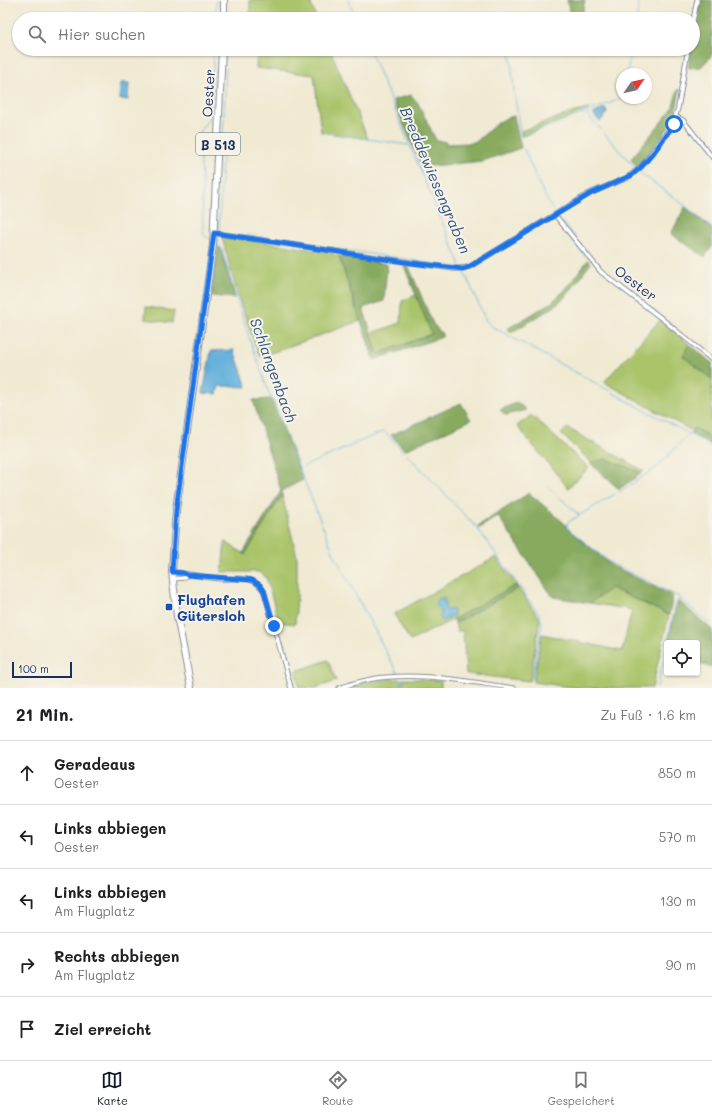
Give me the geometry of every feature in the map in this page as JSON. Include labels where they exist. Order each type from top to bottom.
[{"type":"main road","points":[[224,0],[224,12]]},
{"type":"main road","name":"Oester","points":[[172,576],[176,510],[214,236],[222,56]]},
{"type":"main road","name":"B 513","points":[[172,576],[177,616],[191,688]]},
{"type":"street","points":[[695,12],[697,0]]},
{"type":"street","points":[[214,236],[455,269],[469,267],[590,194],[637,172],[664,139],[674,124],[687,56]]},
{"type":"street","points":[[676,117],[683,120],[712,157]]},
{"type":"street","name":"Oester","points":[[555,215],[601,272],[661,318],[712,360]]},
{"type":"street","points":[[172,576],[183,573],[188,575],[224,579],[245,579],[252,580],[260,585],[264,591],[291,688]]},
{"type":"street","points":[[172,576],[183,578],[188,575]]},
{"type":"street","points":[[340,688],[372,679],[397,676],[420,677],[514,688]]},
{"type":"green space","points":[[250,0],[309,0],[314,12],[250,12]]},
{"type":"green space","points":[[567,0],[585,0],[582,12],[570,12]]},
{"type":"green space","points":[[700,0],[712,0],[712,55],[701,67],[688,68],[690,56],[700,56],[700,12],[698,12]]},
{"type":"green space","points":[[257,56],[333,56],[368,139],[321,132],[314,75],[256,68]]},
{"type":"green space","points":[[678,89],[680,90],[675,117],[672,123],[638,168],[631,159],[672,109]]},
{"type":"green space","points":[[411,95],[418,103],[436,140],[446,142],[446,144],[469,143],[477,141],[495,125],[506,118],[514,116],[521,148],[483,161],[422,167],[393,100]]},
{"type":"green space","points":[[589,109],[522,136],[521,131],[574,112]]},
{"type":"green space","points":[[685,207],[712,229],[712,247],[705,257],[671,234]]},
{"type":"green space","points":[[232,237],[333,253],[333,255],[339,256],[360,321],[260,357],[239,299],[222,238],[231,240]]},
{"type":"green space","points":[[218,247],[220,248],[235,298],[211,296]]},
{"type":"green space","points":[[339,256],[387,264],[384,301],[363,308],[378,354],[432,334],[404,266],[409,267],[433,324],[442,334],[442,337],[374,360]]},
{"type":"green space","points":[[588,260],[591,263],[568,294],[554,307],[512,332],[507,329],[551,303],[565,290]]},
{"type":"green space","points":[[416,295],[432,334],[378,354],[371,333],[401,323],[402,301]]},
{"type":"green space","points":[[146,307],[174,311],[172,323],[145,319]]},
{"type":"green space","points":[[660,320],[689,344],[683,356],[712,379],[712,438],[694,428],[692,431],[604,382]]},
{"type":"green space","points":[[689,344],[712,363],[712,379],[683,356]]},
{"type":"green space","points":[[272,399],[303,480],[281,491],[253,400]]},
{"type":"green space","points":[[517,402],[526,410],[506,415],[500,410]]},
{"type":"green space","points":[[461,403],[471,420],[405,450],[391,435]]},
{"type":"green space","points":[[531,415],[589,468],[568,488],[517,426]]},
{"type":"green space","points":[[567,428],[644,471],[642,473],[606,459],[592,463],[561,434]]},
{"type":"green space","points":[[694,428],[712,438],[712,445],[690,433]]},
{"type":"green space","points":[[606,459],[642,473],[619,489],[590,463]]},
{"type":"green space","points":[[281,491],[282,495],[245,555],[243,553]]},
{"type":"green space","points":[[529,493],[612,566],[673,596],[669,615],[611,588],[590,603],[553,597],[498,516],[479,528],[478,526]]},
{"type":"green space","points":[[282,495],[297,557],[295,624],[279,622],[266,577],[259,572],[222,572],[225,542],[245,554]]},
{"type":"green space","points":[[496,557],[516,585],[410,641],[394,614]]},
{"type":"green space","points":[[516,585],[518,588],[455,623],[454,619]]},
{"type":"green space","points":[[518,588],[540,619],[530,681],[466,674],[463,631],[457,631],[455,623]]},
{"type":"green space","points":[[611,588],[669,615],[652,688],[578,688],[533,682],[542,634],[622,651],[632,610],[590,603]]},
{"type":"green space","points":[[679,601],[712,630],[712,667],[700,665],[700,640],[669,640]]},
{"type":"green space","points":[[328,660],[336,681],[316,688],[299,688],[296,671]]},
{"type":"green space","points":[[389,679],[400,679],[403,688],[347,688],[359,684]]},
{"type":"green space","points":[[402,679],[441,681],[441,688],[406,688]]},
{"type":"water","points":[[120,83],[129,83],[128,100],[119,99]]},
{"type":"water","points":[[604,108],[607,113],[600,122],[593,114]]},
{"type":"water","points":[[234,350],[247,387],[219,386],[217,394],[203,393],[211,351]]},
{"type":"water","points":[[444,598],[446,610],[453,609],[454,615],[443,621],[440,619],[441,611],[436,604],[436,600]]},
{"type":"waterway","name":"Schlangenbach","points":[[216,0],[216,12]]},
{"type":"waterway","name":"Breddewiesengraben","points":[[348,0],[353,12]]},
{"type":"waterway","points":[[637,12],[640,0]]},
{"type":"waterway","name":"Schlangenbach","points":[[211,240],[205,236],[203,232],[202,175],[198,134],[211,115],[214,56]]},
{"type":"waterway","name":"Breddewiesengraben","points":[[372,56],[461,266]]},
{"type":"waterway","points":[[511,56],[521,137],[616,101]]},
{"type":"waterway","points":[[628,68],[630,56]]},
{"type":"waterway","points":[[219,228],[226,68]]},
{"type":"waterway","points":[[586,113],[636,169]]},
{"type":"waterway","points":[[322,132],[408,145]]},
{"type":"waterway","points":[[524,149],[538,182],[553,211]]},
{"type":"waterway","points":[[640,173],[684,205],[712,228]]},
{"type":"waterway","points":[[556,220],[586,257]]},
{"type":"waterway","points":[[561,220],[586,251]]},
{"type":"waterway","points":[[247,235],[456,267],[460,266]]},
{"type":"waterway","name":"Schlangenbach","points":[[215,243],[221,247],[245,325],[269,393],[333,552],[399,676]]},
{"type":"waterway","points":[[340,255],[391,262]]},
{"type":"waterway","points":[[395,263],[405,264]]},
{"type":"waterway","name":"Breddewiesengraben","points":[[463,269],[486,321],[491,326],[610,391]]},
{"type":"waterway","points":[[614,279],[676,328]]},
{"type":"waterway","name":"Breddewiesengraben","points":[[613,393],[712,446]]},
{"type":"waterway","points":[[303,467],[384,431],[404,452]]},
{"type":"waterway","points":[[619,492],[656,468],[689,434]]},
{"type":"waterway","points":[[407,454],[478,529],[539,614],[542,624],[532,679]]},
{"type":"waterway","points":[[547,486],[579,515]]},
{"type":"waterway","points":[[615,494],[567,523],[567,528],[612,564],[679,597],[712,626]]},
{"type":"waterway","points":[[657,688],[675,607],[679,598]]},
{"type":"waterway","name":"Schlangenbach","points":[[401,679],[404,688]]},
{"type":"place","name":"Flughafen Gütersloh","points":[[169,607]]},
{"type":"route","points":[[274,626],[264,591],[260,585],[252,580],[224,579],[172,572],[176,510],[214,233],[412,263],[463,269],[469,267],[590,194],[637,172],[654,152],[674,124]]}]
